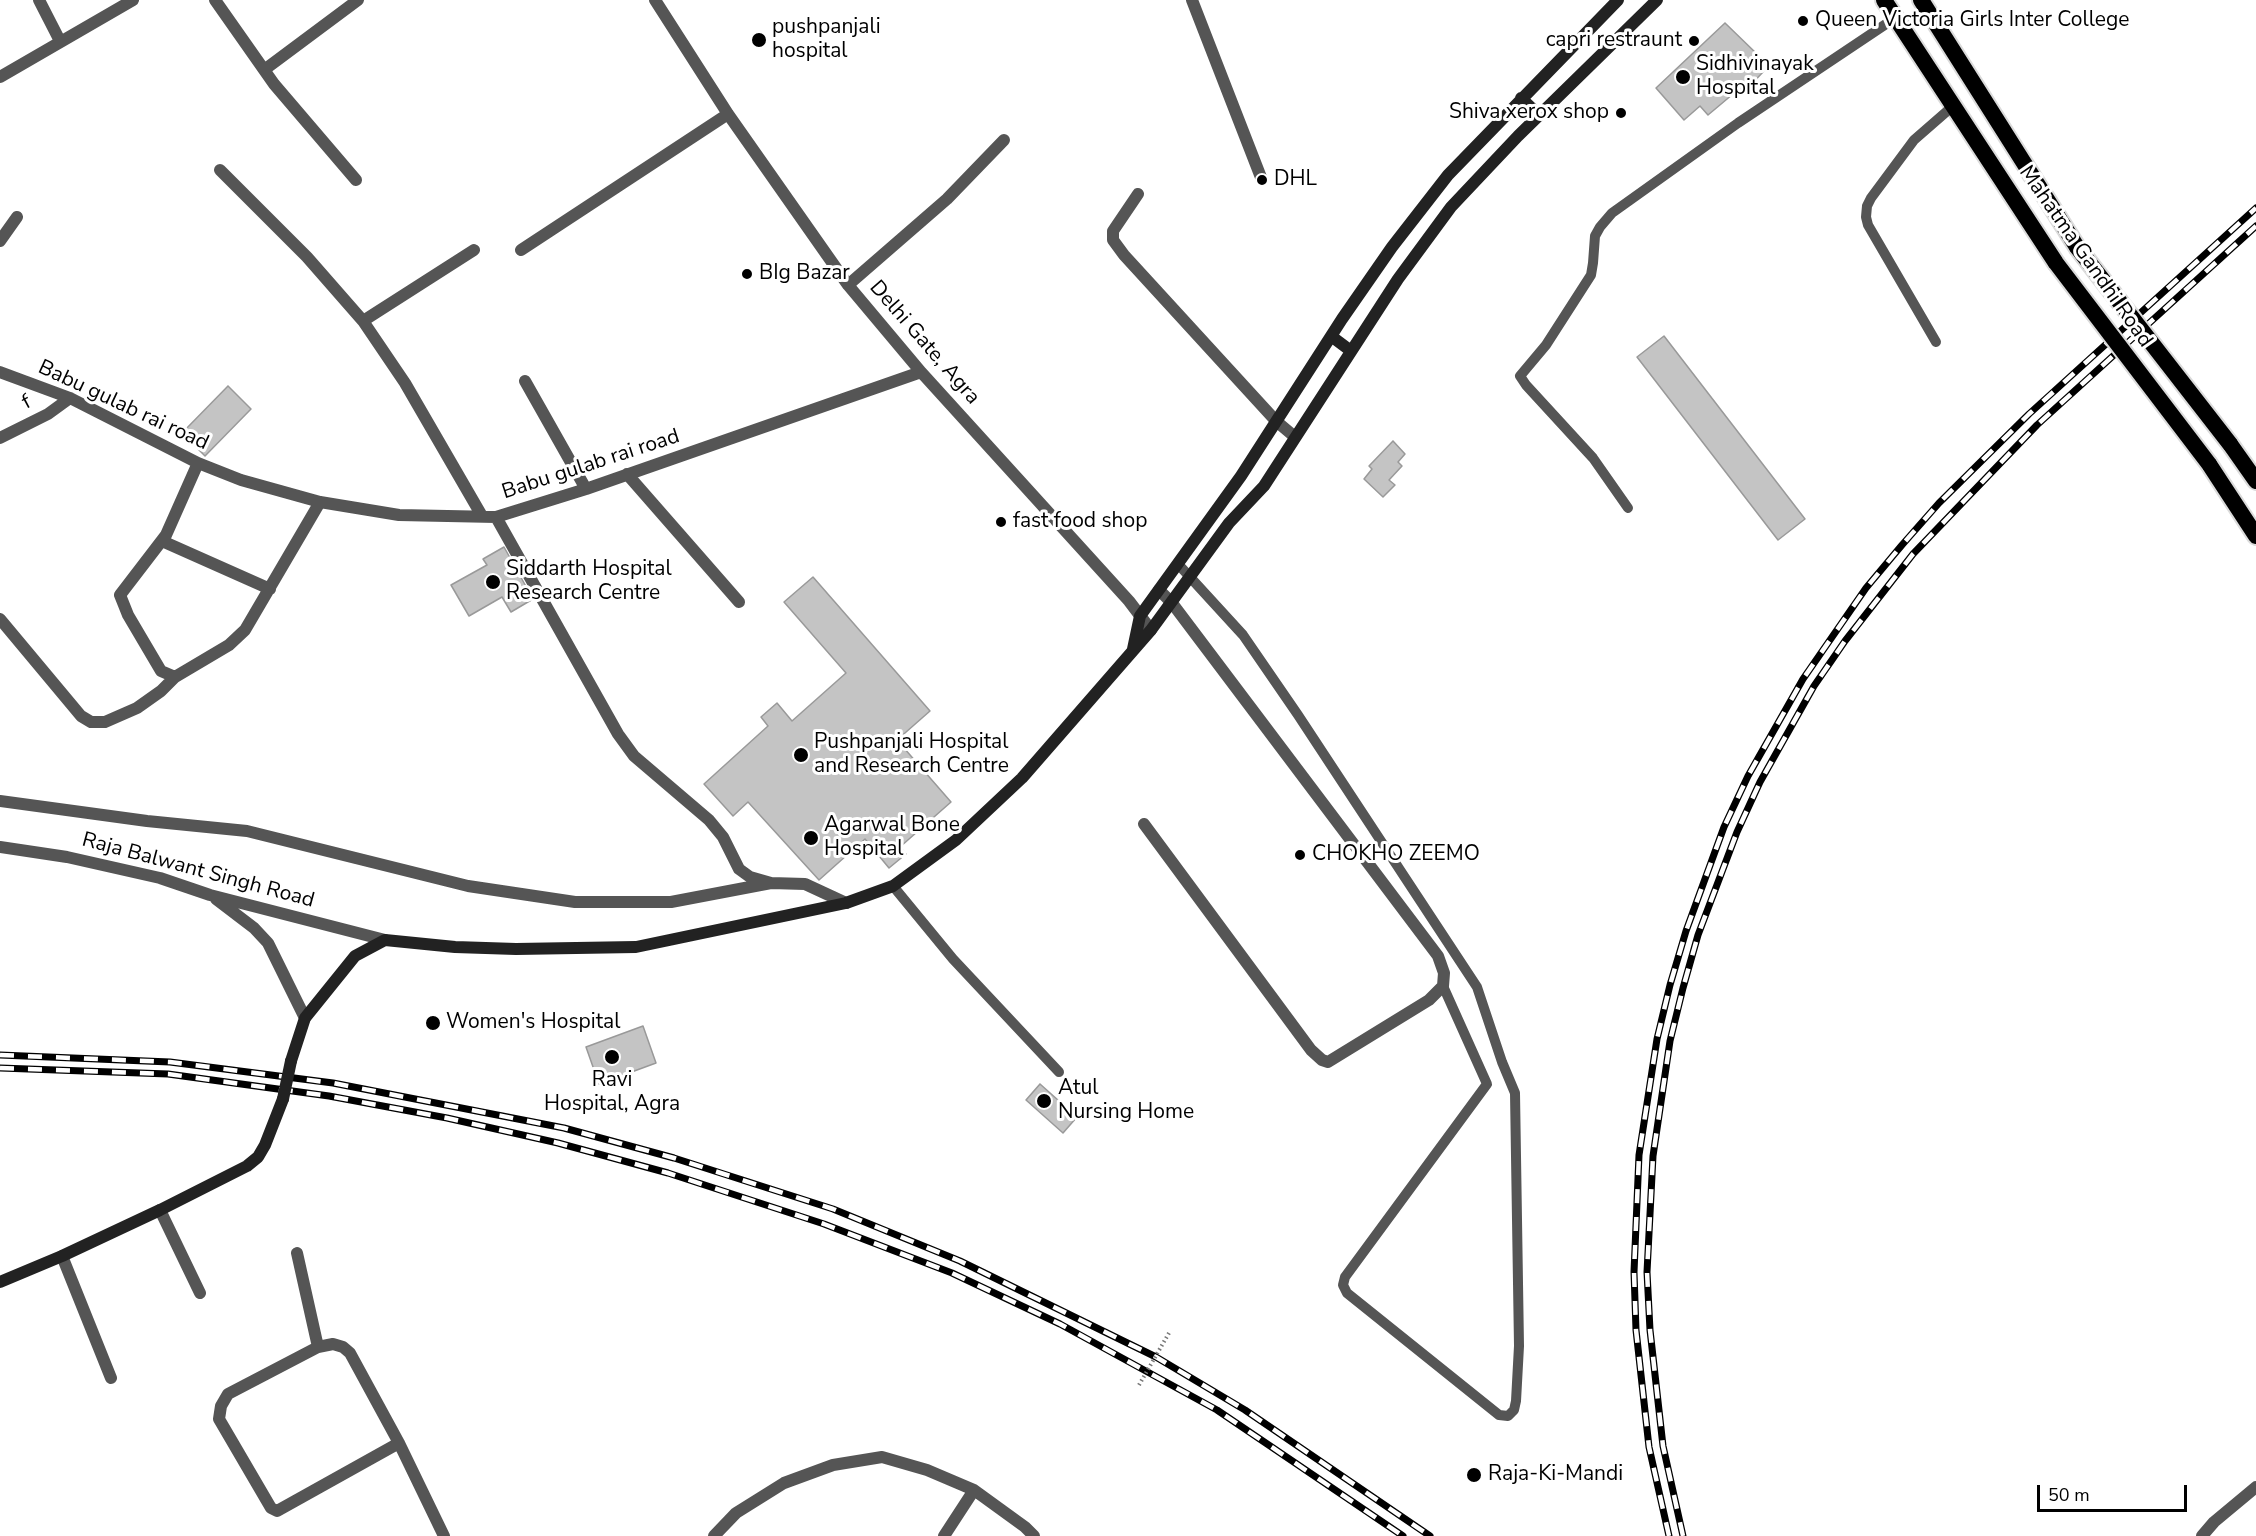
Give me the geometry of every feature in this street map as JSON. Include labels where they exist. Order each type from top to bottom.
[{"type":"highway","name":"Mahatma Gandhi Road","points":[[1884,0],[2056,263],[2209,464],[2256,536]]},
{"type":"highway","name":"Mahatma Gandhi Road","points":[[1921,0],[2077,247],[2230,444],[2256,481]]},
{"type":"main road","points":[[1133,650],[1140,616],[1240,476],[1392,247],[1448,175],[1618,0]]},
{"type":"main road","points":[[0,1282],[160,1210],[247,1166],[258,1156],[265,1145],[284,1099],[291,1061],[305,1018],[355,956],[385,940],[506,949],[636,947],[846,903],[893,886],[956,840],[1022,778],[1151,630],[1229,523],[1264,486],[1398,279],[1451,207],[1539,116],[1657,0]]},
{"type":"main road","points":[[1521,98],[1539,116]]},
{"type":"main road","points":[[1331,336],[1351,351]]},
{"type":"street","points":[[39,0],[60,41]]},
{"type":"street","points":[[0,78],[133,0]]},
{"type":"street","points":[[215,0],[264,70],[356,180]]},
{"type":"street","points":[[264,70],[358,0]]},
{"type":"street","name":"Delhi Gate, Agra","points":[[655,0],[728,114],[848,285],[921,372],[1018,477],[1151,630]]},
{"type":"street","points":[[1192,0],[1262,180]]},
{"type":"street","points":[[521,250],[728,114]]},
{"type":"street","points":[[848,285],[947,199],[1004,141]]},
{"type":"street","points":[[220,170],[307,257],[363,321],[405,383],[482,516]]},
{"type":"street","points":[[1138,194],[1113,231],[1113,240],[1124,255],[1276,421],[1295,437]]},
{"type":"street","points":[[0,241],[17,217]]},
{"type":"street","points":[[363,321],[474,250]]},
{"type":"street","name":"Babu gulab rai road","points":[[0,372],[70,398],[198,463],[241,480],[320,502],[399,515],[496,517],[586,489],[921,372]]},
{"type":"street","points":[[525,381],[586,489]]},
{"type":"street","name":"f","points":[[0,438],[48,414],[70,398]]},
{"type":"street","points":[[175,677],[161,671],[128,615],[120,595],[162,541],[198,463]]},
{"type":"street","points":[[627,474],[739,602]]},
{"type":"street","points":[[0,619],[81,716],[91,722],[105,722],[137,708],[161,691],[175,677],[229,645],[245,630],[320,502]]},
{"type":"street","points":[[496,517],[626,746],[634,756],[710,820],[723,837],[739,869],[750,877],[771,883]]},
{"type":"street","points":[[162,541],[270,589]]},
{"type":"street","points":[[1144,824],[1311,1050],[1322,1060],[1328,1062],[1419,1006],[1443,986],[1444,973],[1438,956],[1172,603],[1159,590]]},
{"type":"street","points":[[0,801],[147,821],[247,831],[468,886],[575,902],[671,902],[771,883],[805,884],[846,903]]},
{"type":"street","name":"Raja Balwant Singh Road","points":[[0,847],[67,857],[160,878],[210,895],[385,940]]},
{"type":"street","points":[[210,895],[254,928],[268,943],[305,1018]]},
{"type":"street","points":[[160,1210],[201,1293]]},
{"type":"street","points":[[297,1253],[318,1347]]},
{"type":"street","points":[[62,1256],[111,1378]]},
{"type":"street","points":[[399,1443],[279,1511],[271,1508],[219,1419],[221,1406],[228,1394],[318,1347],[333,1344],[342,1347],[350,1353],[399,1443],[444,1536]]},
{"type":"street","points":[[714,1536],[736,1513],[784,1483],[833,1465],[882,1457],[927,1470],[974,1490],[1034,1536]]},
{"type":"street","points":[[2202,1536],[2214,1522],[2256,1487]]},
{"type":"street","points":[[944,1536],[974,1490]]},
{"type":"lane","points":[[1628,508],[1593,458],[1520,376],[1546,345],[1591,275],[1595,236],[1612,213],[1738,123],[1896,18]]},
{"type":"lane","points":[[1936,342],[1868,225],[1866,217],[1867,206],[1871,198],[1914,140],[1953,106]]},
{"type":"lane","points":[[1178,564],[1243,635],[1311,734],[1477,987],[1515,1093],[1519,1346],[1516,1401],[1514,1410],[1508,1416],[1499,1415],[1347,1293],[1343,1285],[1345,1277],[1487,1084],[1443,986]]},
{"type":"lane","points":[[893,886],[953,959],[1059,1072]]},
{"type":"path","points":[[1139,1385],[1169,1333]]},
{"type":"building","points":[[1725,23],[1758,55],[1751,61],[1764,71],[1744,92],[1739,89],[1708,115],[1700,106],[1684,120],[1656,88]]},
{"type":"building","points":[[1664,336],[1805,519],[1778,540],[1637,357]]},
{"type":"building","points":[[228,386],[251,409],[205,456],[182,433]]},
{"type":"building","points":[[1393,441],[1405,454],[1398,462],[1402,466],[1389,480],[1395,485],[1383,497],[1364,479],[1372,469],[1369,466]]},
{"type":"building","points":[[504,547],[533,599],[511,612],[502,597],[469,616],[451,585],[487,565],[483,559]]},
{"type":"building","points":[[813,577],[930,711],[897,740],[951,802],[900,847],[906,854],[889,868],[865,839],[819,880],[748,802],[733,816],[704,784],[768,726],[761,717],[777,703],[792,721],[846,673],[784,602]]},
{"type":"building","points":[[643,1026],[656,1063],[599,1084],[586,1047]]},
{"type":"building","points":[[1040,1084],[1077,1117],[1063,1133],[1026,1100]]},
{"type":"railway","points":[[1669,1536],[1649,1447],[1636,1330],[1634,1272],[1639,1155],[1657,1039],[1670,985],[1686,931],[1724,827],[1748,776],[1803,679],[1866,588],[1902,545],[1939,503],[2029,414],[2256,208]]},
{"type":"railway","points":[[1683,1536],[1663,1446],[1650,1330],[1647,1272],[1653,1156],[1670,1041],[1683,988],[1698,935],[1737,832],[1760,782],[1814,686],[1845,641],[1913,554],[2037,425],[2256,226]]},
{"type":"railway","points":[[0,1055],[170,1062],[333,1083],[564,1128],[674,1158],[833,1209],[960,1261],[1156,1357],[1245,1410],[1430,1536]]},
{"type":"railway","points":[[0,1068],[168,1074],[329,1096],[447,1118],[558,1143],[668,1173],[824,1224],[952,1273],[1060,1324],[1217,1410],[1403,1536]]},
{"type":"place","name":"Queen Victoria Girls Inter College","points":[[1803,21]]},
{"type":"place","name":"pushpanjali hospital","points":[[759,40]]},
{"type":"place","name":"capri restraunt","points":[[1694,41]]},
{"type":"place","name":"Sidhivinayak Hospital","points":[[1683,77]]},
{"type":"place","name":"Shiva xerox shop","points":[[1621,113]]},
{"type":"place","name":"DHL","points":[[1262,180]]},
{"type":"place","name":"BIg Bazar","points":[[747,274]]},
{"type":"place","name":"fast food shop","points":[[1001,522]]},
{"type":"place","name":"Siddarth Hospital Research Centre","points":[[493,582]]},
{"type":"place","name":"Pushpanjali Hospital and Research Centre","points":[[801,755]]},
{"type":"place","name":"Agarwal Bone Hospital","points":[[811,838]]},
{"type":"place","name":"CHOKHO ZEEMO","points":[[1300,855]]},
{"type":"place","name":"Women's Hospital","points":[[433,1023]]},
{"type":"place","name":"Ravi Hospital, Agra","points":[[612,1057]]},
{"type":"place","name":"Atul Nursing Home","points":[[1044,1101]]},
{"type":"place","name":"Raja-Ki-Mandi","points":[[1474,1475]]}]
